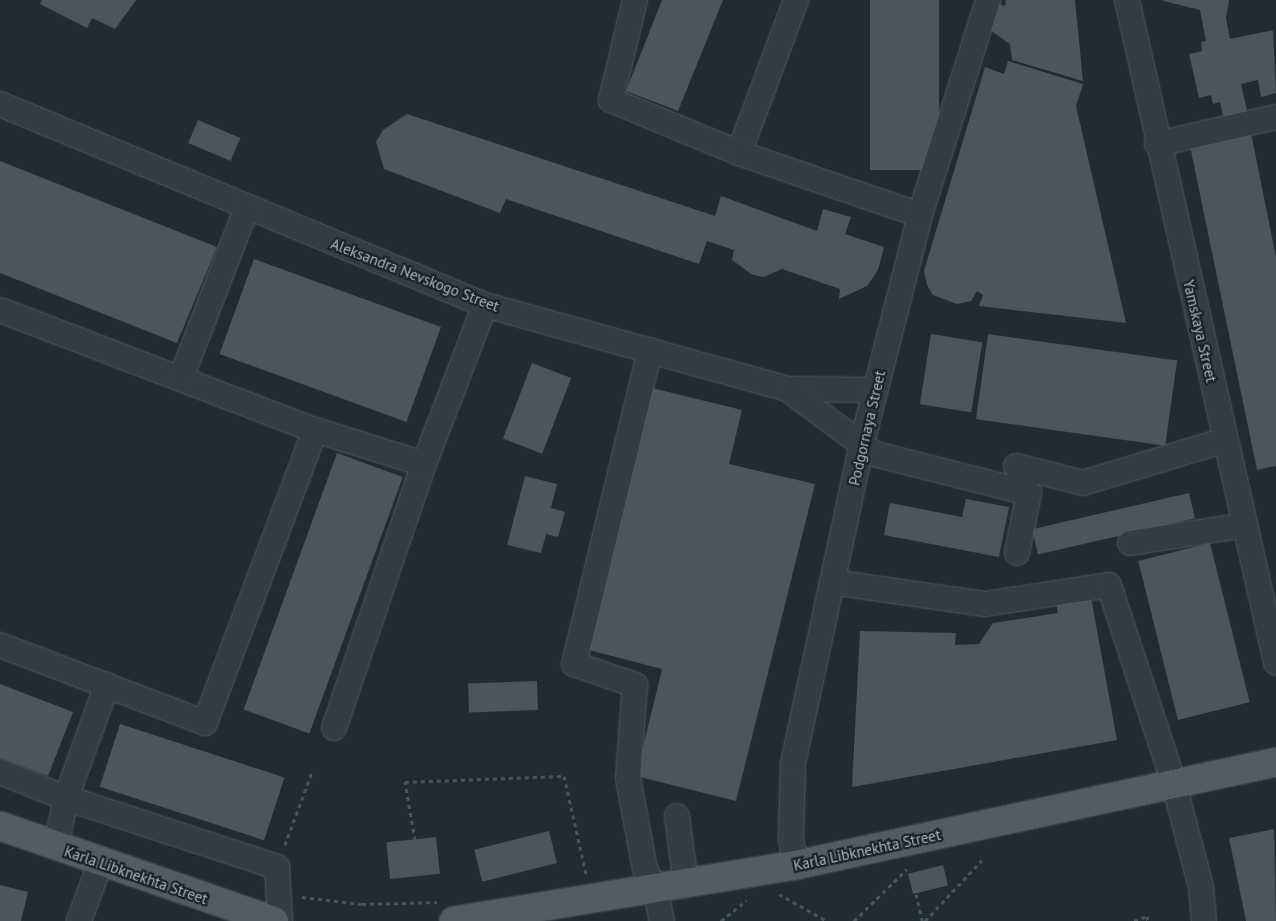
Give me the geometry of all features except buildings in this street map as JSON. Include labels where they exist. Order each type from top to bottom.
[{"type":"main road","name":"Karla Libknekhta Street","points":[[454,921],[656,891],[796,865],[1276,762]]},
{"type":"main road","name":"Karla Libknekhta Street","points":[[0,826],[100,864],[274,921]]},
{"type":"street","points":[[635,0],[611,100],[739,153],[920,215]]},
{"type":"street","points":[[739,153],[796,0]]},
{"type":"street","name":"Podgornaya Street","points":[[796,865],[791,839],[793,763],[862,444],[920,215],[988,0]]},
{"type":"street","name":"Yamskaya Street","points":[[1127,0],[1157,144],[1244,525],[1272,623],[1276,662]]},
{"type":"street","name":"Aleksandra Nevskogo Street","points":[[0,104],[485,305],[788,389],[875,390]]},
{"type":"street","points":[[1157,144],[1276,117]]},
{"type":"street","points":[[181,378],[246,207]]},
{"type":"street","points":[[334,728],[424,464],[485,305]]},
{"type":"street","points":[[0,310],[315,430],[424,464]]},
{"type":"street","points":[[650,350],[574,664],[635,685],[628,778],[645,868],[656,891],[662,921]]},
{"type":"street","points":[[788,389],[875,454],[1029,493],[1017,553]]},
{"type":"street","points":[[0,645],[205,723],[315,430]]},
{"type":"street","points":[[1016,466],[1083,483],[1225,440]]},
{"type":"street","points":[[1130,543],[1244,525]]},
{"type":"street","points":[[832,582],[985,604],[1110,585],[1174,784],[1201,887],[1204,921]]},
{"type":"street","points":[[56,848],[66,798],[107,685]]},
{"type":"street","points":[[0,772],[66,798],[277,867],[280,921]]},
{"type":"street","points":[[677,816],[686,885]]},
{"type":"street","points":[[78,921],[100,864]]},
{"type":"path","points":[[283,851],[312,772]]},
{"type":"path","points":[[415,840],[405,782],[564,776],[586,877]]},
{"type":"path","points":[[916,894],[924,921],[982,860]]},
{"type":"path","points":[[854,921],[913,862]]},
{"type":"path","points":[[773,891],[827,921]]},
{"type":"path","points":[[721,921],[751,898]]},
{"type":"path","points":[[1134,921],[1147,916],[1148,921]]}]
